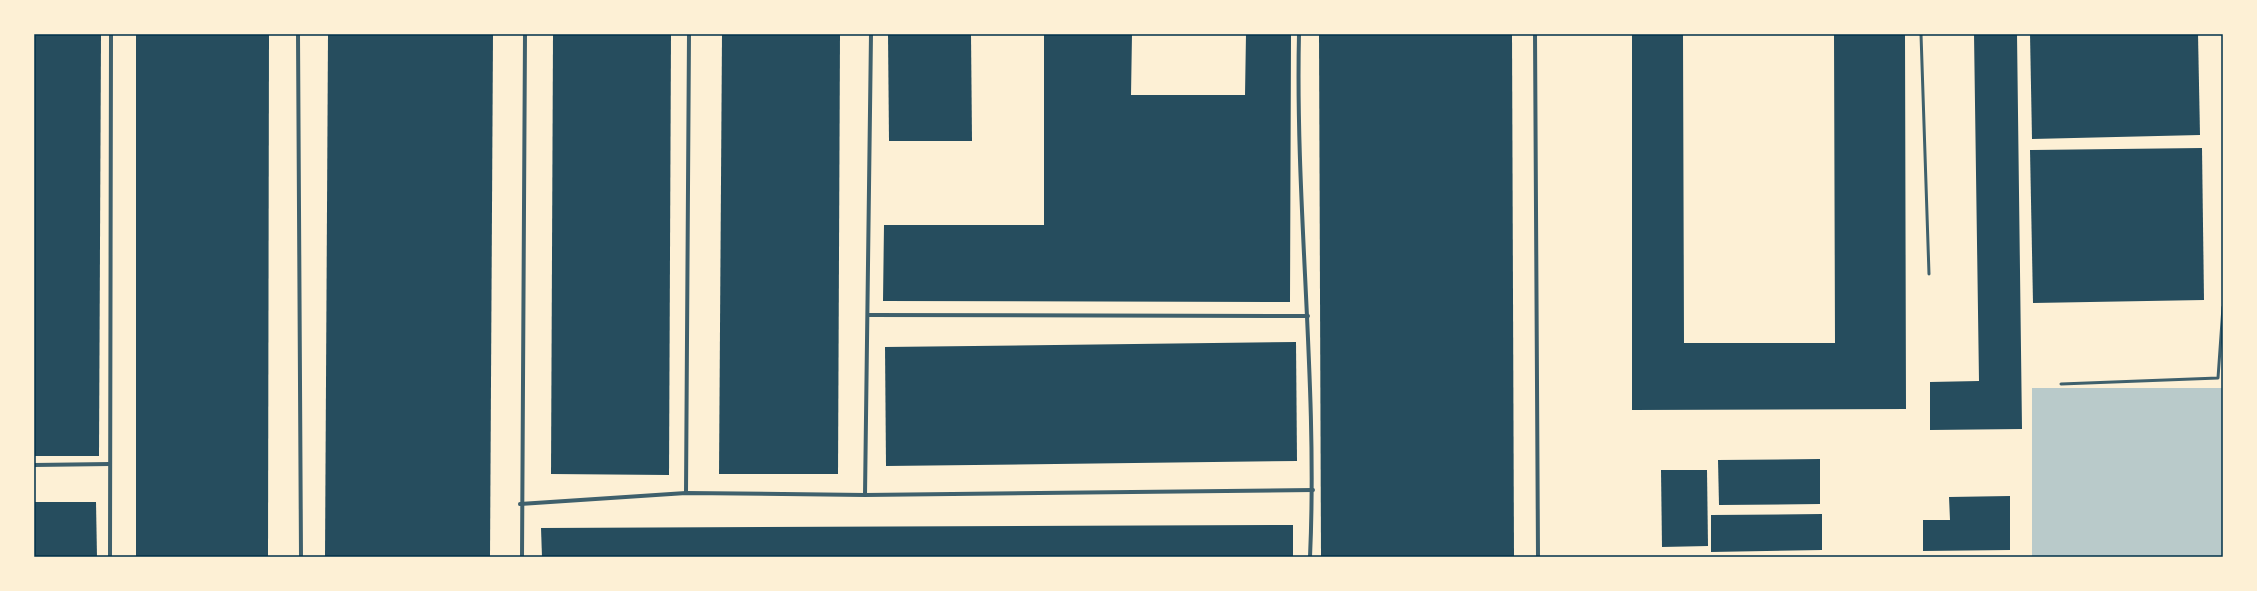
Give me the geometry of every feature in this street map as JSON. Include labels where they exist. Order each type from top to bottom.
[{"type":"street","points":[[110,557],[111,34]]},
{"type":"street","points":[[298,34],[301,557]]},
{"type":"street","points":[[522,557],[520,504],[525,34]]},
{"type":"street","points":[[686,493],[689,34]]},
{"type":"street","points":[[865,495],[871,34]]},
{"type":"street","points":[[1299,34],[1297,108],[1308,316],[1313,490],[1310,557]]},
{"type":"street","points":[[1535,34],[1538,557]]},
{"type":"street","points":[[868,315],[1308,316]]},
{"type":"street","points":[[34,464],[110,464]]},
{"type":"street","points":[[520,504],[686,493],[865,495],[1313,490]]},
{"type":"lane","points":[[1921,34],[1929,274]]},
{"type":"lane","points":[[2218,378],[2223,307]]},
{"type":"lane","points":[[2061,384],[2223,377]]},
{"type":"shaded area","points":[[2032,388],[2223,388],[2223,557],[2032,557]]},
{"type":"building","points":[[34,34],[101,34],[99,456],[34,456]]},
{"type":"building","points":[[136,34],[269,34],[268,557],[136,557]]},
{"type":"building","points":[[328,34],[493,34],[490,557],[325,557]]},
{"type":"building","points":[[553,34],[671,34],[669,475],[551,474]]},
{"type":"building","points":[[722,34],[840,34],[838,474],[719,474]]},
{"type":"building","points":[[888,34],[971,34],[972,141],[889,141]]},
{"type":"building","points":[[1044,34],[1132,34],[1131,95],[1245,95],[1246,34],[1291,34],[1290,302],[883,301],[884,225],[1044,225]]},
{"type":"building","points":[[1319,34],[1512,34],[1514,557],[1321,557]]},
{"type":"building","points":[[1632,34],[1683,34],[1684,343],[1835,343],[1834,34],[1905,34],[1906,409],[1632,410]]},
{"type":"building","points":[[1974,34],[2017,34],[2022,429],[1930,430],[1930,382],[1979,381]]},
{"type":"building","points":[[2030,34],[2198,34],[2200,135],[2032,139]]},
{"type":"building","points":[[2202,148],[2204,300],[2033,303],[2030,150]]},
{"type":"building","points":[[1296,342],[1297,461],[886,466],[885,347]]},
{"type":"building","points":[[1820,459],[1820,504],[1719,505],[1718,460]]},
{"type":"building","points":[[1661,470],[1707,470],[1708,546],[1662,547]]},
{"type":"building","points":[[2010,496],[2010,550],[1923,551],[1923,520],[1950,520],[1949,497]]},
{"type":"building","points":[[34,502],[96,502],[97,557],[34,557]]},
{"type":"building","points":[[1822,514],[1822,550],[1711,552],[1711,515]]},
{"type":"building","points":[[1293,525],[1293,557],[542,557],[541,528]]}]
